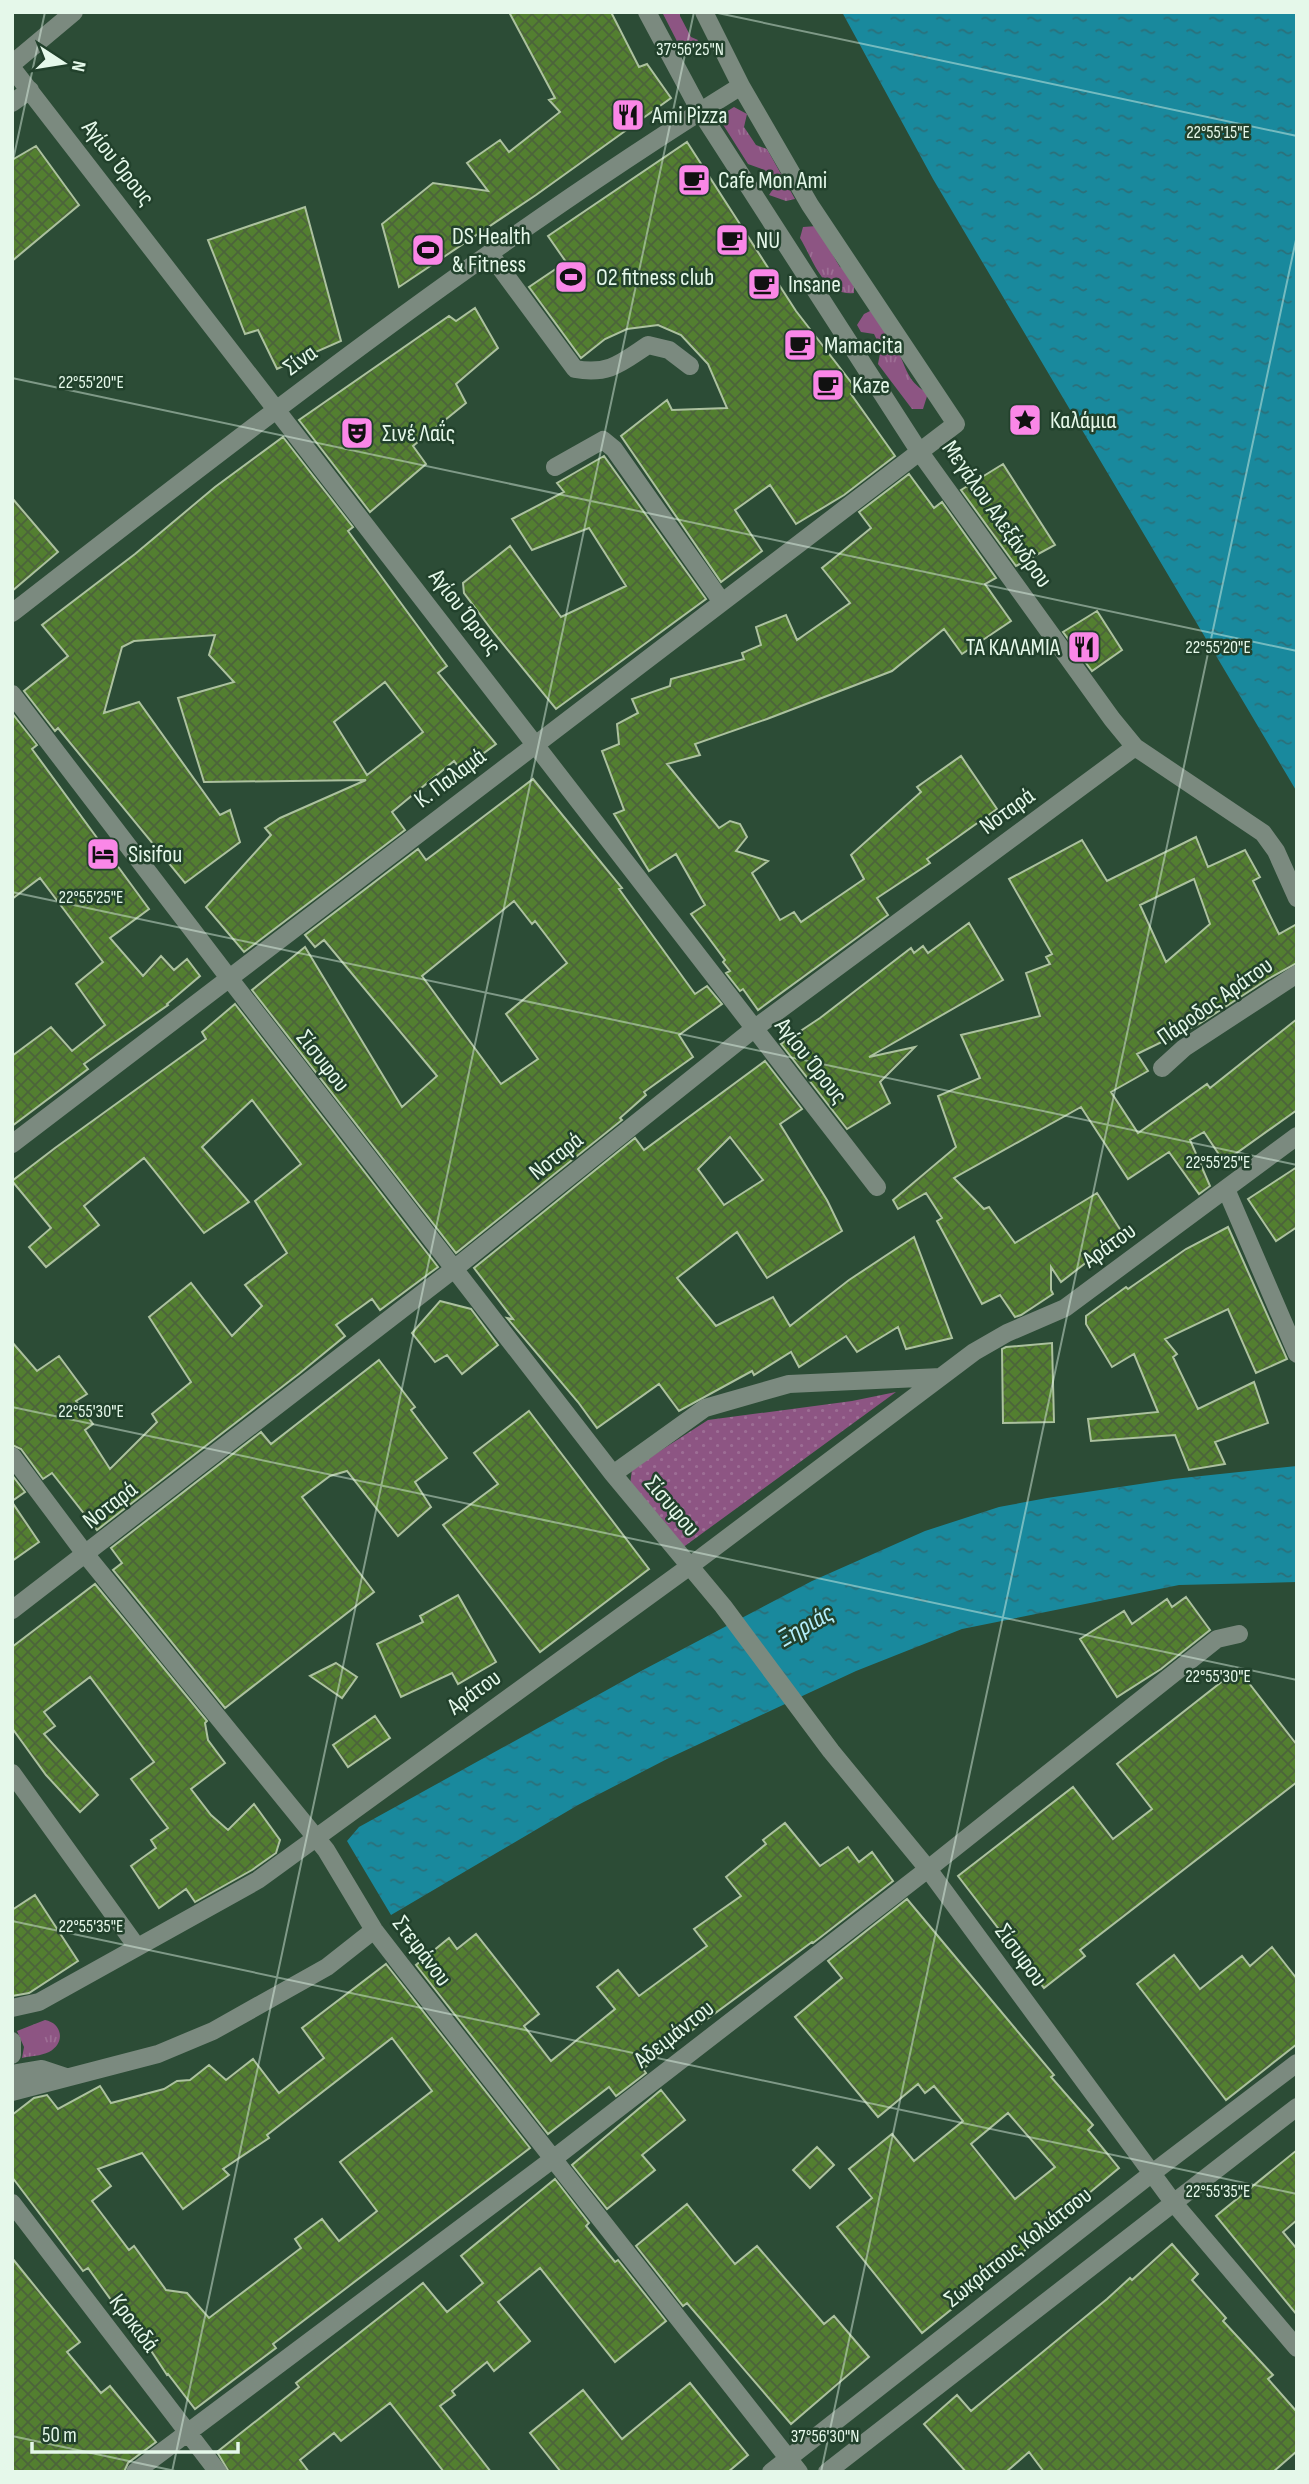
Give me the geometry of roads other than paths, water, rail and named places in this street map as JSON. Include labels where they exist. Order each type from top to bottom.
[{"type":"street","points":[[647,12],[700,111],[919,451]]},
{"type":"street","name":"Μεγάλου Αλεξάνδρου","points":[[704,12],[741,86],[810,205],[956,424],[919,451],[1135,747],[1263,832],[1276,851],[1297,898]]},
{"type":"street","points":[[12,66],[61,16]]},
{"type":"street","name":"Αγίου Όρους","points":[[12,66],[877,1187]]},
{"type":"street","name":"Σίνα","points":[[12,613],[276,407],[624,160],[741,86]]},
{"type":"street","points":[[12,103],[30,90]]},
{"type":"street","points":[[490,254],[575,369],[594,373],[615,367],[648,345],[669,349],[690,366]]},
{"type":"street","points":[[555,467],[603,440],[614,449],[722,601]]},
{"type":"street","name":"Κ. Παλαμά","points":[[12,1144],[919,451]]},
{"type":"street","name":"Σίσυφου","points":[[12,694],[613,1474],[723,1606],[831,1751],[928,1869],[1151,2174],[1297,2348]]},
{"type":"street","name":"Νοταρά","points":[[12,1610],[454,1269],[755,1028],[1135,747]]},
{"type":"street","name":"Πάροδος Αράτου","points":[[1162,1068],[1184,1048],[1297,974]]},
{"type":"street","name":"Αράτου","points":[[12,2008],[39,2002],[320,1843],[983,1346],[1065,1308],[1297,1136]]},
{"type":"street","points":[[1226,1188],[1297,1354]]},
{"type":"street","points":[[613,1474],[705,1408],[789,1384],[941,1377]]},
{"type":"street","name":"Στεφάνου","points":[[12,1456],[86,1555],[320,1843],[374,1930],[794,2465]]},
{"type":"street","name":"Αδειμάντου","points":[[135,2472],[552,2159],[928,1869],[1217,1639],[1240,1634]]},
{"type":"street","points":[[12,1773],[137,1947]]},
{"type":"street","points":[[12,2092],[158,2054],[213,2031],[327,1967],[374,1930]]},
{"type":"street","points":[[12,2016],[39,2002]]},
{"type":"street","points":[[12,2041],[12,2054]]},
{"type":"street","name":"Σωκράτους Κολιάτσου","points":[[771,2472],[794,2465],[1151,2174],[1297,2063]]},
{"type":"street","points":[[12,2074],[42,2068],[66,2077]]},
{"type":"street","points":[[827,2472],[1297,2107]]},
{"type":"street","name":"Κροκιδά","points":[[12,2203],[218,2472]]},
{"type":"water","points":[[842,12],[1297,12],[1297,792],[933,179]]},
{"type":"water","name":"Ξηριάς","points":[[1297,1466],[1297,1582],[1179,1585],[962,1629],[856,1671],[667,1759],[578,1805],[391,1915],[347,1841],[359,1827],[643,1670],[812,1581],[925,1531],[999,1507],[1047,1498],[1173,1479]]},
{"type":"place","name":"Ami Pizza","points":[[628,115]]},
{"type":"place","name":"Cafe Mon Ami","points":[[694,180]]},
{"type":"place","name":"NU","points":[[732,240]]},
{"type":"place","name":"DS Health & Fitness","points":[[428,250]]},
{"type":"place","name":"O2 fitness club","points":[[571,277]]},
{"type":"place","name":"Insane","points":[[764,284]]},
{"type":"place","name":"Mamacita","points":[[800,345]]},
{"type":"place","name":"Kaze","points":[[828,385]]},
{"type":"place","name":"Καλάμια","points":[[1025,420]]},
{"type":"place","name":"Σινέ Λαΐς","points":[[357,433]]},
{"type":"place","name":"ΤΑ ΚΑΛΑΜΙΑ","points":[[1084,647]]},
{"type":"place","name":"Sisifou","points":[[103,854]]}]
